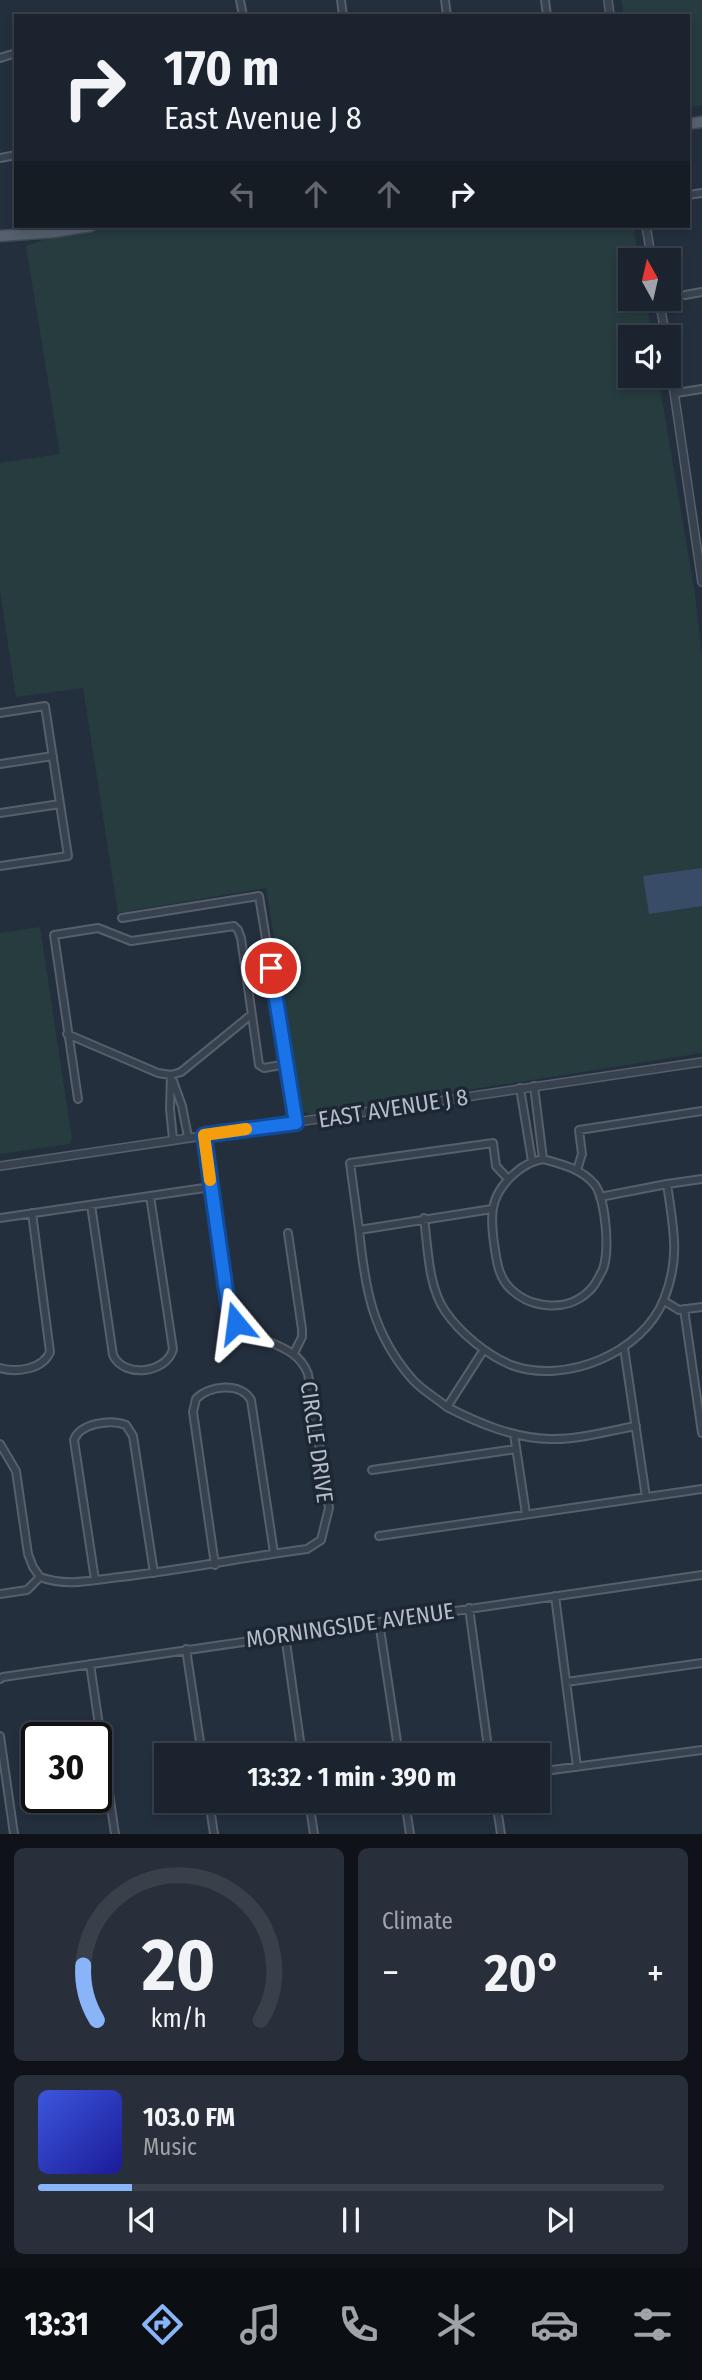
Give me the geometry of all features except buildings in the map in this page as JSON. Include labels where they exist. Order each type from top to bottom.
[{"type":"main road","points":[[2,235],[24,228]]},
{"type":"main road","points":[[2,235],[79,228]]},
{"type":"street","points":[[646,228],[650,248]]},
{"type":"street","points":[[685,295],[702,292]]},
{"type":"street","points":[[675,388],[702,582]]},
{"type":"street","points":[[676,393],[702,389]]},
{"type":"street","points":[[0,713],[46,706],[68,856],[0,866]]},
{"type":"street","points":[[0,764],[53,756]]},
{"type":"street","points":[[0,813],[60,804]]},
{"type":"street","points":[[122,918],[260,896],[296,1123]]},
{"type":"street","points":[[78,1099],[54,935],[97,928],[131,941],[234,926],[241,938],[259,1065],[264,1068],[287,1064]]},
{"type":"street","points":[[67,1034],[158,1073],[171,1075],[181,1072],[251,1015]]},
{"type":"street","name":"EAST AVENUE J 8","points":[[0,1166],[702,1062]]},
{"type":"street","points":[[171,1075],[182,1106],[188,1137]]},
{"type":"street","points":[[171,1075],[173,1139]]},
{"type":"street","points":[[534,1086],[543,1158]]},
{"type":"street","points":[[520,1088],[532,1161]]},
{"type":"street","points":[[577,1170],[582,1154],[579,1130],[702,1111]]},
{"type":"street","name":"CIRCLE DRIVE","points":[[204,1135],[228,1305],[233,1319],[242,1329],[294,1353],[304,1364],[310,1379],[329,1508],[321,1540],[307,1549],[274,1553]]},
{"type":"street","points":[[508,1179],[496,1166],[493,1143],[350,1163],[365,1279],[373,1317],[387,1343],[413,1380],[447,1407],[473,1420],[514,1434],[551,1439],[636,1426]]},
{"type":"street","points":[[543,1158],[577,1170],[595,1185],[600,1196],[608,1249],[604,1270],[589,1292],[568,1303],[550,1306],[534,1303],[517,1295],[506,1284],[498,1268],[492,1227],[492,1209],[497,1192],[508,1179],[532,1161],[543,1158]]},
{"type":"street","points":[[600,1196],[702,1178]]},
{"type":"street","points":[[424,1218],[433,1282],[445,1311],[483,1351],[512,1365],[541,1371],[582,1367],[624,1348],[647,1327],[664,1301],[676,1250],[667,1184]]},
{"type":"street","points":[[0,1218],[211,1186]]},
{"type":"street","points":[[91,1205],[113,1355],[120,1366],[133,1370],[164,1364],[173,1349],[150,1196]]},
{"type":"street","points":[[359,1230],[492,1209]]},
{"type":"street","points":[[0,1368],[11,1370],[36,1366],[46,1360],[50,1352],[32,1213]]},
{"type":"street","points":[[288,1233],[302,1329],[302,1337],[294,1353]]},
{"type":"street","points":[[664,1301],[679,1310],[702,1307]]},
{"type":"street","points":[[684,1309],[702,1433]]},
{"type":"street","points":[[624,1348],[646,1497]]},
{"type":"street","points":[[447,1407],[483,1351]]},
{"type":"street","points":[[0,1444],[16,1471],[33,1567],[40,1577],[55,1583],[215,1565],[274,1553],[251,1400],[247,1393],[236,1388],[206,1392],[196,1399],[192,1412],[215,1565]]},
{"type":"street","points":[[96,1580],[74,1440],[84,1427],[114,1423],[126,1425],[134,1436],[154,1573]]},
{"type":"street","points":[[514,1434],[526,1514]]},
{"type":"street","points":[[372,1470],[516,1448]]},
{"type":"street","points":[[379,1535],[702,1489]]},
{"type":"street","name":"MORNINGSIDE AVENUE","points":[[0,1679],[3,1676],[702,1575]]},
{"type":"street","points":[[0,1594],[27,1590],[40,1577]]},
{"type":"street","points":[[555,1596],[578,1767]]},
{"type":"street","points":[[469,1608],[487,1743]]},
{"type":"street","points":[[379,1622],[397,1743]]},
{"type":"street","points":[[285,1635],[300,1743]]},
{"type":"street","points":[[187,1649],[200,1743]]},
{"type":"street","points":[[566,1682],[702,1663]]},
{"type":"street","points":[[90,1664],[115,1834]]},
{"type":"street","points":[[0,1736],[3,1777],[14,1834]]},
{"type":"street","points":[[550,1770],[702,1750]]},
{"type":"street","points":[[211,1813],[214,1834]]},
{"type":"street","points":[[311,1813],[314,1834]]},
{"type":"street","points":[[407,1813],[410,1834]]},
{"type":"street","points":[[498,1813],[501,1834]]},
{"type":"green space","points":[[621,0],[702,0],[702,105],[690,107],[690,14],[624,14]]},
{"type":"green space","points":[[98,228],[633,228],[637,248],[618,248],[618,312],[648,312],[650,325],[618,325],[618,388],[660,388],[695,594],[702,657],[702,1053],[310,1115],[302,1110],[266,888],[118,913],[83,688],[16,697],[0,591],[0,463],[60,454],[26,246],[60,234]]},
{"type":"green space","points":[[40,927],[72,1139],[69,1144],[0,1154],[0,933]]},
{"type":"water","points":[[702,868],[702,906],[649,914],[643,876]]},
{"type":"slow traffic","points":[[210,1180],[204,1135],[246,1129]]},
{"type":"route","points":[[236,1323],[228,1305],[204,1135],[296,1123],[271,968]]}]
